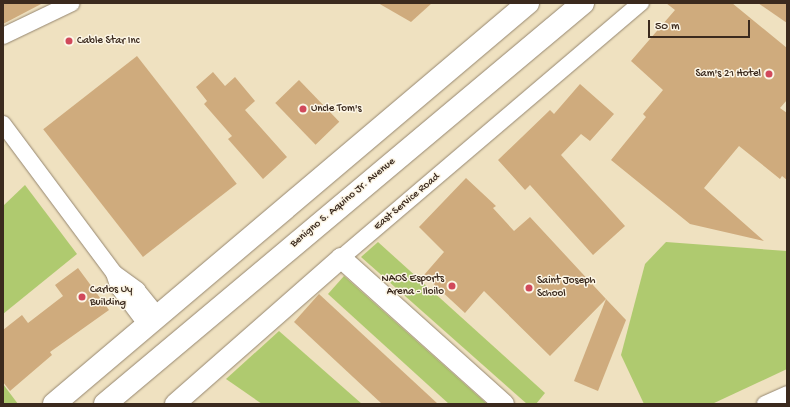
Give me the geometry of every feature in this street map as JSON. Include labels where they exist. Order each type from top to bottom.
[{"type":"highway","points":[[54,404],[151,319],[528,3]]},
{"type":"highway","name":"Benigno S. Aquino Jr. Avenue","points":[[105,404],[513,60],[583,3]]},
{"type":"highway","points":[[491,34],[513,60]]},
{"type":"main road","name":"East Service Road","points":[[175,404],[341,258]]},
{"type":"main road","points":[[341,258],[504,404]]},
{"type":"street","points":[[3,36],[72,3]]},
{"type":"street","name":"East Service Road","points":[[341,258],[641,3]]},
{"type":"street","points":[[3,124],[114,273],[137,290],[151,319]]},
{"type":"street","points":[[765,404],[787,394]]},
{"type":"green space","points":[[25,185],[77,254],[3,314],[3,206]]},
{"type":"green space","points":[[378,242],[545,393],[536,404],[527,404],[361,257]]},
{"type":"green space","points":[[666,242],[787,251],[787,369],[712,404],[644,404],[621,355],[645,264]]},
{"type":"green space","points":[[344,276],[487,404],[449,404],[328,294]]},
{"type":"green space","points":[[279,331],[362,404],[262,404],[226,379]]},
{"type":"green space","points":[[3,384],[18,404],[3,404]]},
{"type":"building","points":[[3,3],[43,3],[3,24]]},
{"type":"building","points":[[378,3],[432,3],[411,22]]},
{"type":"building","points":[[666,3],[732,3],[787,48],[787,100],[780,108],[787,113],[787,180],[782,176],[780,179],[739,146],[704,188],[764,241],[690,224],[611,160],[646,117],[643,114],[663,90],[631,61],[675,10]]},
{"type":"building","points":[[758,3],[787,3],[787,23]]},
{"type":"building","points":[[137,56],[237,184],[143,257],[43,129]]},
{"type":"building","points":[[213,72],[225,86],[235,77],[255,101],[245,110],[287,157],[263,179],[228,139],[232,136],[204,104],[207,101],[196,87]]},
{"type":"building","points":[[299,80],[339,122],[316,145],[275,103]]},
{"type":"building","points":[[580,84],[614,114],[590,141],[581,134],[561,155],[625,226],[593,255],[530,185],[525,190],[498,160],[550,110],[554,114]]},
{"type":"building","points":[[466,178],[496,206],[493,208],[514,231],[530,217],[606,299],[550,356],[484,291],[465,313],[424,275],[444,252],[419,227]]},
{"type":"building","points":[[78,268],[109,310],[50,352],[52,355],[10,391],[3,382],[3,330],[22,315],[28,323],[63,296],[55,285]]},
{"type":"building","points":[[319,294],[438,404],[382,404],[294,322]]},
{"type":"building","points":[[606,299],[626,320],[598,391],[574,381]]},
{"type":"place","name":"Cable Star Inc","points":[[69,41]]},
{"type":"place","name":"Sam's 21 Hotel","points":[[769,74]]},
{"type":"place","name":"Uncle Tom's","points":[[303,109]]},
{"type":"place","name":"NAOS Esports Arena - Iloilo","points":[[452,286]]},
{"type":"place","name":"Saint Joseph School","points":[[529,288]]},
{"type":"place","name":"Carlos Uy Building","points":[[82,297]]}]
